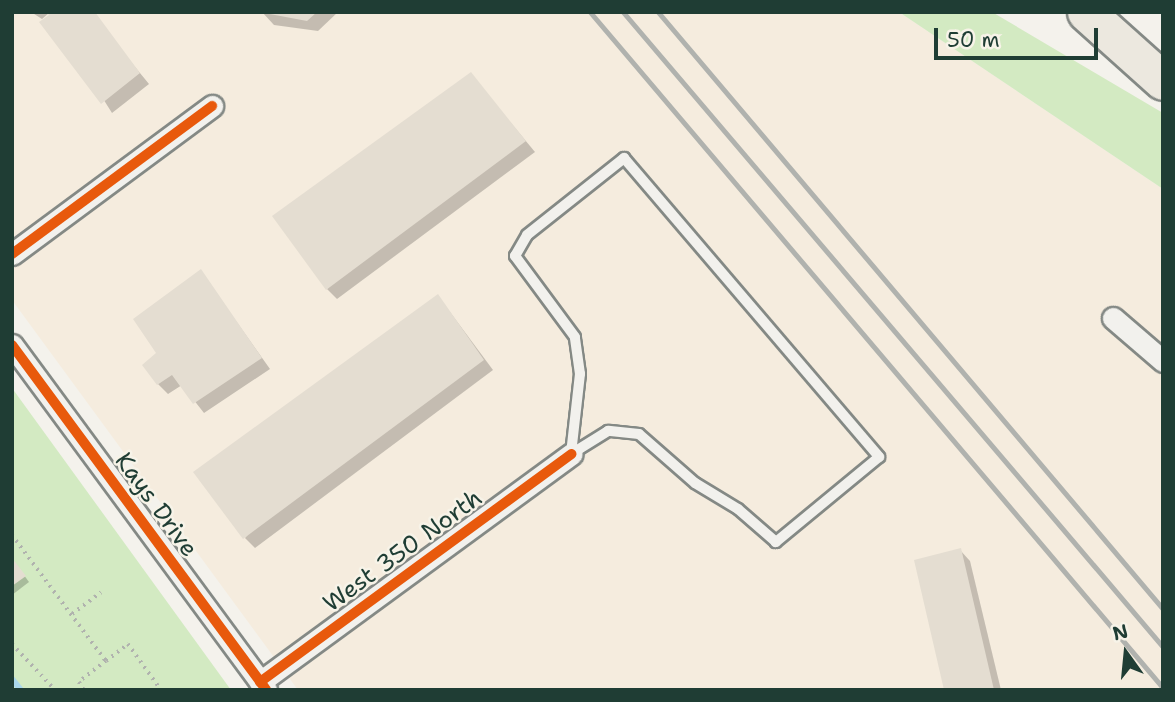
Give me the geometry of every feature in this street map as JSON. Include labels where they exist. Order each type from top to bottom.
[{"type":"highway","points":[[1093,17],[1163,54]]},
{"type":"highway","points":[[1093,17],[1163,81]]},
{"type":"street","points":[[12,254],[212,106]]},
{"type":"street","points":[[1113,318],[1163,361]]},
{"type":"street","name":"Kays Drive","points":[[12,345],[263,686]]},
{"type":"street","name":"West 350 North","points":[[263,686],[570,454]]},
{"type":"lane","points":[[624,158],[879,457],[776,542],[738,509],[695,483],[639,434],[608,431],[570,454],[580,374],[575,337],[515,256],[527,235],[624,158]]},
{"type":"path","points":[[12,535],[106,661]]},
{"type":"path","points":[[72,614],[101,592]]},
{"type":"path","points":[[12,644],[52,689]]},
{"type":"path","points":[[84,690],[79,682],[128,644],[161,690]]},
{"type":"shaded area","points":[[12,12],[899,12],[1163,189],[1163,690],[298,690],[12,300]]},
{"type":"green space","points":[[899,12],[992,12],[1163,113],[1163,189]]},
{"type":"green space","points":[[12,388],[231,690],[12,690]]},
{"type":"building","points":[[46,12],[95,12],[140,73],[101,104],[39,22],[49,15]]},
{"type":"building","points":[[259,12],[317,12],[307,21]]},
{"type":"building","points":[[471,72],[526,141],[326,290],[272,216]]},
{"type":"building","points":[[201,269],[262,358],[193,404],[172,375],[157,385],[142,365],[156,353],[133,319]]},
{"type":"building","points":[[438,294],[484,360],[243,539],[193,472]]},
{"type":"building","points":[[961,548],[994,690],[944,690],[914,560]]},
{"type":"building","points":[[12,558],[26,576],[12,586]]},
{"type":"waterway","points":[[12,679],[21,690]]},
{"type":"railway","points":[[590,12],[1163,688]]},
{"type":"railway","points":[[623,12],[1163,647]]},
{"type":"railway","points":[[658,12],[1163,609]]},
{"type":"cycle path","points":[[12,254],[212,106]]},
{"type":"cycle path","points":[[12,345],[266,690]]},
{"type":"cycle path","points":[[260,682],[571,454]]}]
